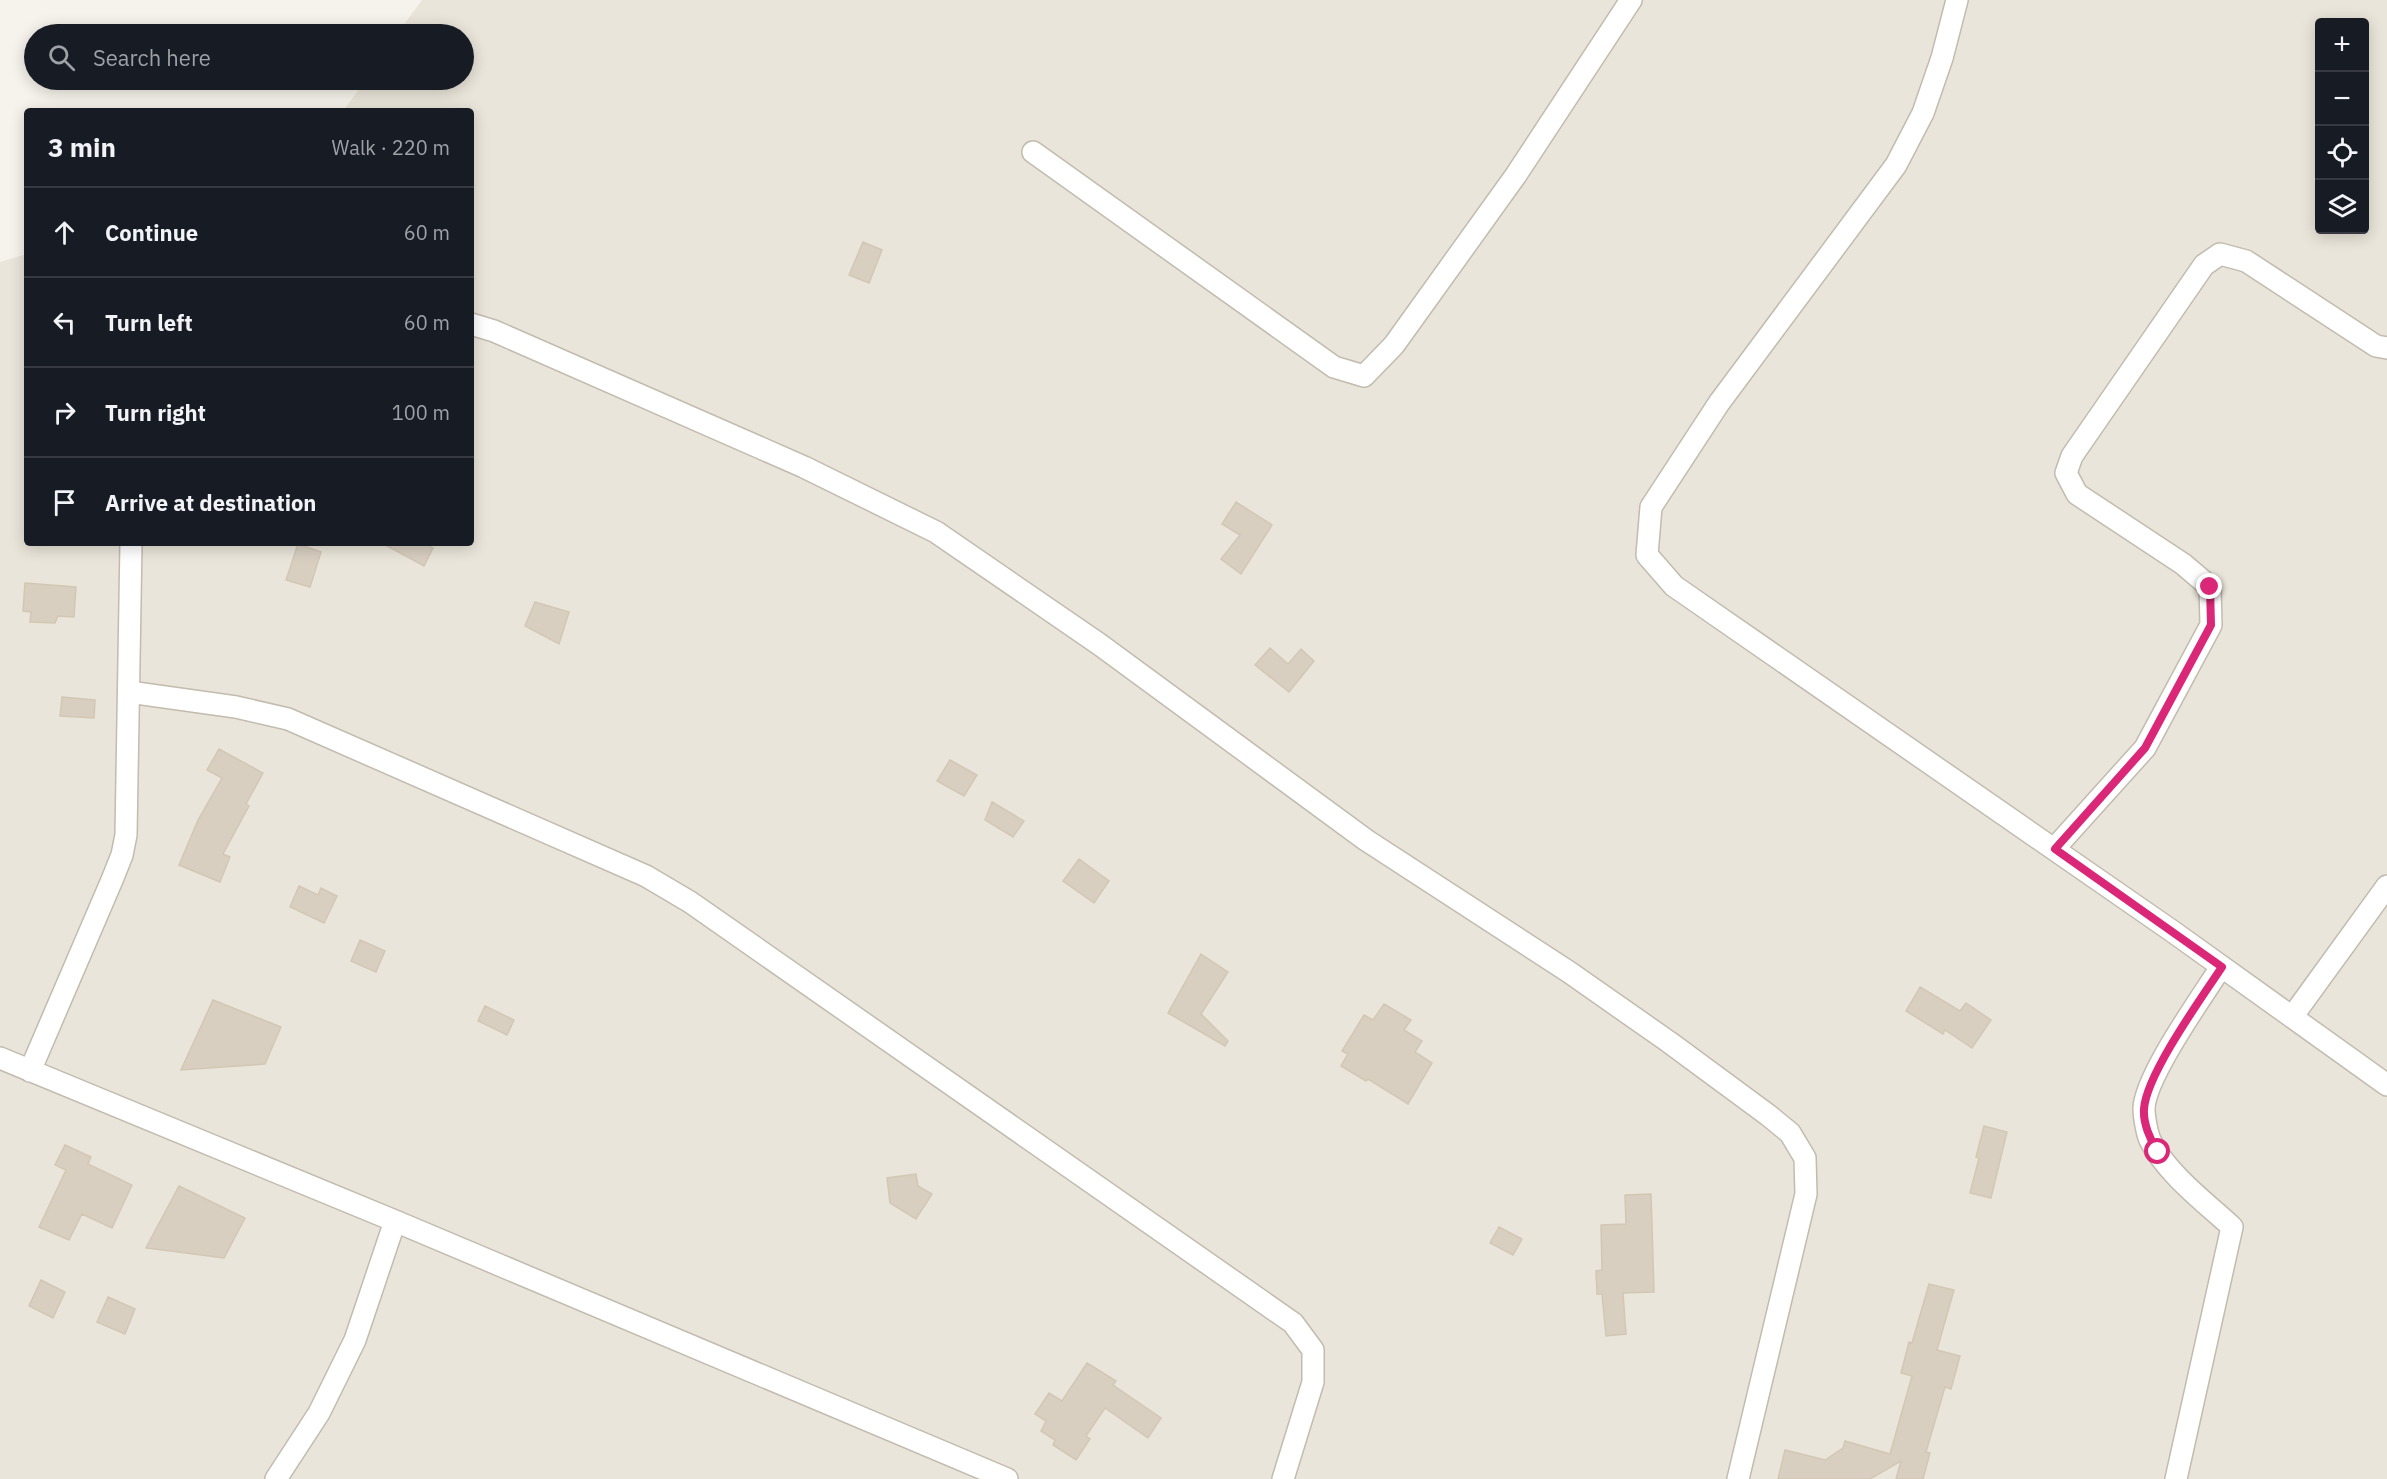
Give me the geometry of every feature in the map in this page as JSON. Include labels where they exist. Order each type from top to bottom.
[{"type":"street","points":[[1033,152],[1334,367],[1364,376],[1394,345],[1516,175],[1631,0]]},
{"type":"street","points":[[1957,0],[1942,58],[1923,113],[1896,165],[1719,403],[1651,507],[1647,555],[1674,586],[2055,849],[2387,1086]]},
{"type":"street","points":[[2055,849],[2145,748],[2211,625],[2210,587],[2183,564],[2077,494],[2066,473],[2072,456],[2204,265],[2220,254],[2246,261],[2376,346],[2387,348]]},
{"type":"street","points":[[474,325],[494,331],[804,467],[936,532],[1099,644],[1366,840],[1569,972],[1670,1042],[1790,1133],[1805,1158],[1806,1194],[1738,1479]]},
{"type":"street","points":[[30,1071],[122,855],[126,836],[131,546]]},
{"type":"street","points":[[129,692],[258,710],[288,718],[646,876],[690,902],[1293,1323],[1313,1350],[1314,1382],[1283,1479]]},
{"type":"street","points":[[2292,1017],[2387,886]]},
{"type":"street","points":[[2176,1479],[2232,1227],[2166,1165],[2150,1139],[2144,1108],[2153,1078],[2191,1013],[2222,967]]},
{"type":"street","points":[[0,1058],[395,1221],[1008,1479]]},
{"type":"street","points":[[276,1479],[319,1413],[355,1340],[395,1221]]},
{"type":"shaded area","points":[[422,0],[2387,0],[2387,1479],[0,1479],[0,262],[24,255],[24,546],[474,546],[474,108],[345,108],[359,90],[474,90],[474,24],[404,24]]},
{"type":"building","points":[[863,242],[882,250],[869,283],[849,275]]},
{"type":"building","points":[[1236,502],[1272,525],[1241,574],[1221,559],[1240,535],[1222,524]]},
{"type":"building","points":[[297,546],[321,552],[310,587],[286,580]]},
{"type":"building","points":[[387,546],[429,546],[433,548],[424,566]]},
{"type":"building","points":[[25,583],[76,587],[74,617],[58,616],[55,623],[30,622],[31,612],[23,611]]},
{"type":"building","points":[[535,602],[569,612],[559,644],[525,626]]},
{"type":"building","points":[[1270,648],[1288,664],[1301,649],[1314,661],[1289,692],[1255,665]]},
{"type":"building","points":[[62,697],[95,700],[94,718],[60,716]]},
{"type":"building","points":[[219,749],[263,773],[246,804],[249,806],[223,854],[230,857],[220,882],[179,865],[198,820],[222,778],[207,770]]},
{"type":"building","points":[[950,760],[977,775],[964,796],[937,781]]},
{"type":"building","points":[[992,802],[1024,821],[1013,837],[985,820]]},
{"type":"building","points":[[1079,859],[1109,881],[1094,903],[1063,881]]},
{"type":"building","points":[[299,886],[318,895],[321,888],[337,896],[324,923],[290,907]]},
{"type":"building","points":[[360,940],[385,951],[376,972],[351,961]]},
{"type":"building","points":[[1201,954],[1228,972],[1201,1014],[1228,1041],[1225,1046],[1168,1013]]},
{"type":"building","points":[[1920,987],[1960,1011],[1966,1003],[1991,1020],[1972,1048],[1945,1030],[1943,1034],[1906,1011]]},
{"type":"building","points":[[213,1000],[281,1027],[265,1064],[181,1070]]},
{"type":"building","points":[[1384,1004],[1411,1020],[1404,1030],[1422,1041],[1415,1052],[1432,1063],[1408,1104],[1368,1079],[1366,1081],[1341,1066],[1348,1054],[1342,1051],[1364,1015],[1373,1020]]},
{"type":"building","points":[[485,1006],[514,1020],[507,1035],[478,1021]]},
{"type":"building","points":[[1984,1126],[2007,1132],[1991,1198],[1970,1193]]},
{"type":"building","points":[[65,1145],[91,1157],[88,1164],[132,1185],[112,1228],[82,1214],[69,1240],[39,1227],[66,1170],[55,1165]]},
{"type":"building","points":[[916,1174],[918,1186],[932,1194],[916,1219],[890,1203],[887,1178]]},
{"type":"building","points":[[179,1186],[245,1218],[224,1258],[146,1248]]},
{"type":"building","points":[[1651,1194],[1654,1292],[1623,1293],[1626,1334],[1606,1336],[1602,1294],[1597,1294],[1596,1271],[1602,1270],[1601,1225],[1626,1224],[1625,1195]]},
{"type":"building","points":[[1499,1227],[1522,1239],[1513,1255],[1490,1243]]},
{"type":"building","points":[[41,1280],[65,1292],[53,1318],[29,1306]]},
{"type":"building","points":[[1929,1284],[1954,1290],[1937,1350],[1960,1356],[1951,1389],[1945,1387],[1926,1452],[1930,1453],[1923,1479],[1896,1479],[1901,1461],[1870,1479],[1778,1479],[1785,1450],[1825,1460],[1843,1448],[1845,1441],[1890,1454],[1912,1376],[1901,1373]]},
{"type":"building","points":[[108,1297],[135,1309],[125,1334],[97,1322]]},
{"type":"building","points":[[1087,1363],[1116,1381],[1113,1385],[1161,1418],[1148,1438],[1105,1408],[1086,1436],[1090,1439],[1076,1460],[1053,1445],[1055,1440],[1041,1431],[1046,1421],[1035,1414],[1049,1393],[1062,1401]]},
{"type":"route","points":[[2158,1152],[2150,1139],[2144,1108],[2153,1078],[2191,1013],[2222,967],[2055,849],[2145,748],[2211,625],[2210,587]]}]
